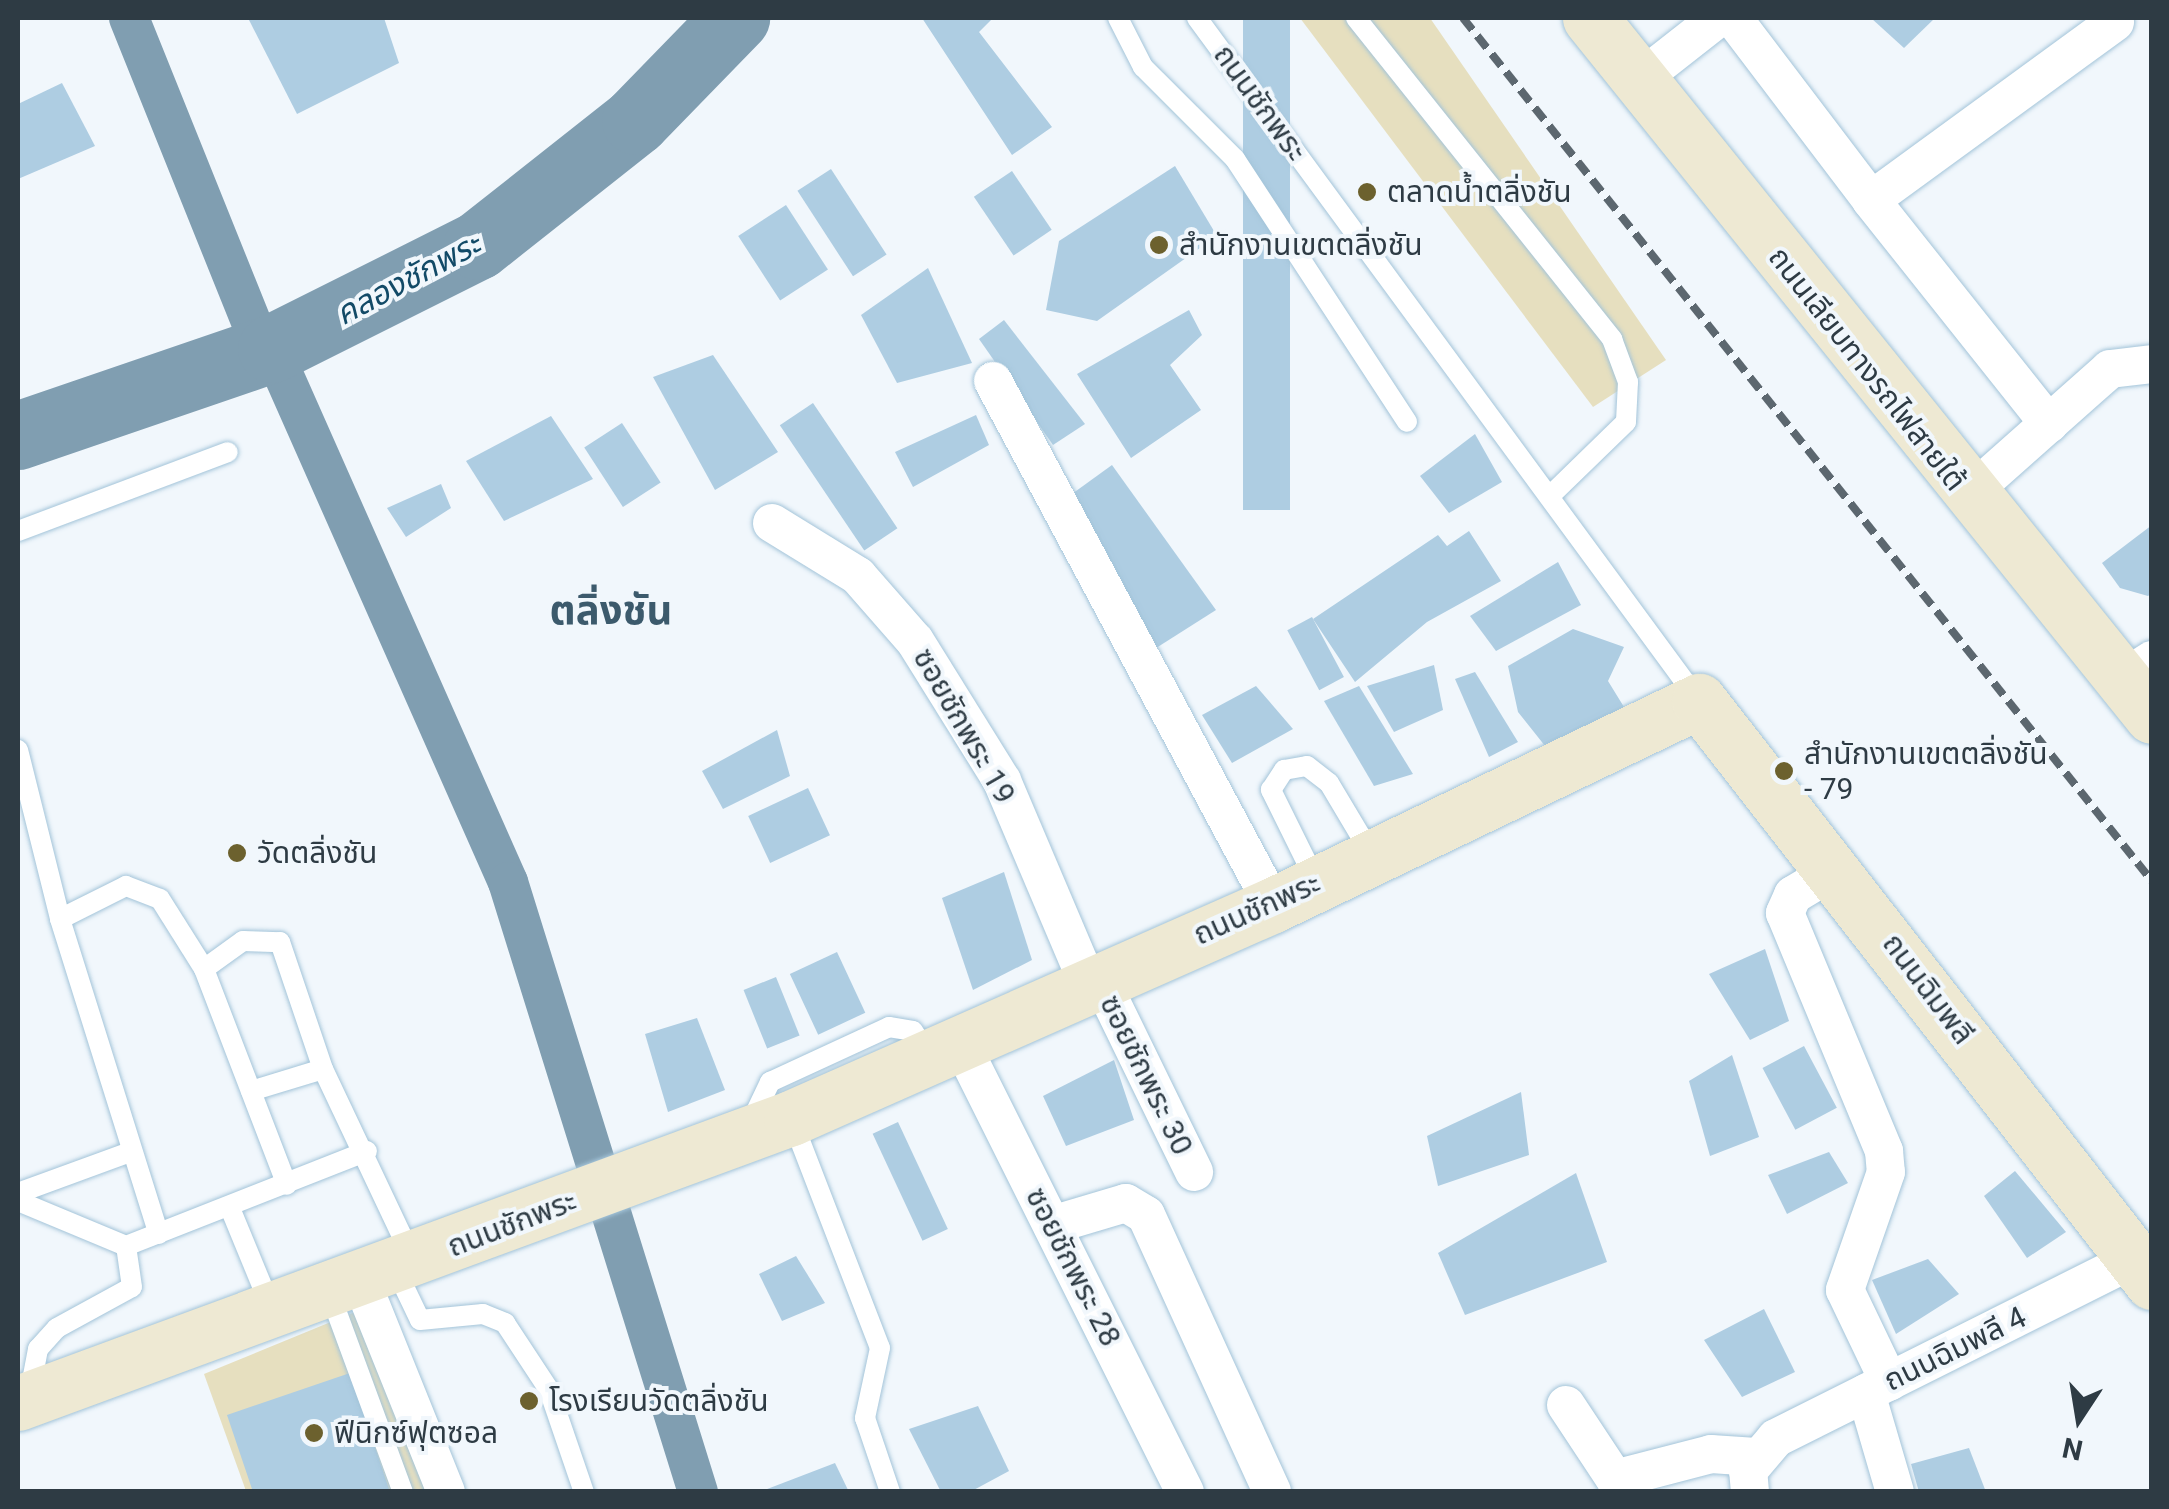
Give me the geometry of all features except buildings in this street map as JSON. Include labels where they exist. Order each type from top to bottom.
[{"type":"street","name":"ถนนเลียบทางรถไฟสายใต้","points":[[1590,18],[1968,496],[2141,685]]},
{"type":"street","points":[[1634,74],[1718,18]]},
{"type":"street","points":[[1733,18],[2049,424]]},
{"type":"street","points":[[1871,200],[2114,22]]},
{"type":"street","points":[[1968,496],[2110,370],[2152,364]]},
{"type":"street","points":[[993,380],[1295,894]]},
{"type":"street","name":"ซอยชักพระ 19","points":[[772,523],[858,576],[915,642],[1002,781],[1093,981]]},
{"type":"street","name":"ถนนชักพระ","points":[[23,1400],[376,1277],[552,1206],[632,1180],[771,1126],[1295,894],[1698,701]]},
{"type":"street","name":"ถนนฉิมพลี","points":[[1698,701],[1836,870],[2143,1271]]},
{"type":"street","points":[[1836,870],[1792,895],[1785,913],[1884,1150],[1886,1172],[1845,1290],[1878,1388],[1895,1492]]},
{"type":"street","name":"ซอยชักพระ 30","points":[[1093,981],[1194,1172]]},
{"type":"street","name":"ซอยชักพระ 28","points":[[945,1049],[1052,1225],[1185,1492]]},
{"type":"street","points":[[1052,1225],[1126,1204],[1146,1215],[1272,1492]]},
{"type":"street","name":"ถนนฉิมพลี 4","points":[[1761,1462],[1878,1388],[2143,1271]]},
{"type":"street","points":[[376,1277],[446,1492]]},
{"type":"street","points":[[1566,1404],[1614,1479],[1711,1454],[1761,1462]]},
{"type":"lane","points":[[1118,18],[1142,67],[1235,159],[1406,422]]},
{"type":"lane","name":"ถนนชักพระ","points":[[1197,18],[1698,701]]},
{"type":"lane","points":[[1356,18],[1612,338],[1628,382],[1626,422],[1550,496]]},
{"type":"lane","points":[[18,531],[228,452]]},
{"type":"lane","points":[[18,750],[60,919],[130,1152],[159,1234]]},
{"type":"lane","points":[[1295,894],[1271,790],[1284,770],[1306,766],[1329,783],[1372,856]]},
{"type":"lane","points":[[60,919],[99,896],[144,890],[160,899],[204,969],[287,1184]]},
{"type":"lane","points":[[204,969],[243,941],[280,942],[324,1069],[367,1152],[376,1277],[403,1492]]},
{"type":"lane","points":[[251,1091],[324,1069]]},
{"type":"lane","points":[[771,1126],[880,1348],[865,1418],[890,1492]]},
{"type":"lane","points":[[18,1194],[130,1152]]},
{"type":"lane","points":[[18,1201],[126,1246],[367,1152]]},
{"type":"lane","points":[[230,1208],[273,1312]]},
{"type":"lane","points":[[23,1400],[38,1350],[57,1328],[132,1288],[126,1246]]},
{"type":"lane","points":[[376,1277],[420,1320],[483,1314],[505,1323],[549,1390],[584,1492]]},
{"type":"shaded area","points":[[1300,18],[1430,18],[1666,360],[1593,407]]},
{"type":"shaded area","name":"ฟีนิกซ์ฟุตซอล","points":[[355,1312],[427,1491],[246,1491],[204,1374]]},
{"type":"waterway","points":[[129,18],[263,352]]},
{"type":"waterway","name":"คลองชักพระ","points":[[18,436],[272,349],[478,246],[636,121],[736,18]]},
{"type":"waterway","points":[[272,349],[508,882],[698,1492]]},
{"type":"railway","points":[[1463,18],[2152,881]]},
{"type":"place","name":"ตลาดน้ำตลิ่งชัน","points":[[1367,192]]},
{"type":"place","name":"สำนักงานเขตตลิ่งชัน","points":[[1159,245]]},
{"type":"place","name":"สำนักงานเขตตลิ่งชัน - 79","points":[[1784,771]]},
{"type":"place","name":"วัดตลิ่งชัน","points":[[237,853]]},
{"type":"place","name":"โรงเรียนวัดตลิ่งชัน","points":[[529,1401]]},
{"type":"place","name":"ฟีนิกซ์ฟุตซอล","points":[[314,1433]]},
{"type":"district","name":"ตลิ่งชัน","points":[[611,611]]}]
